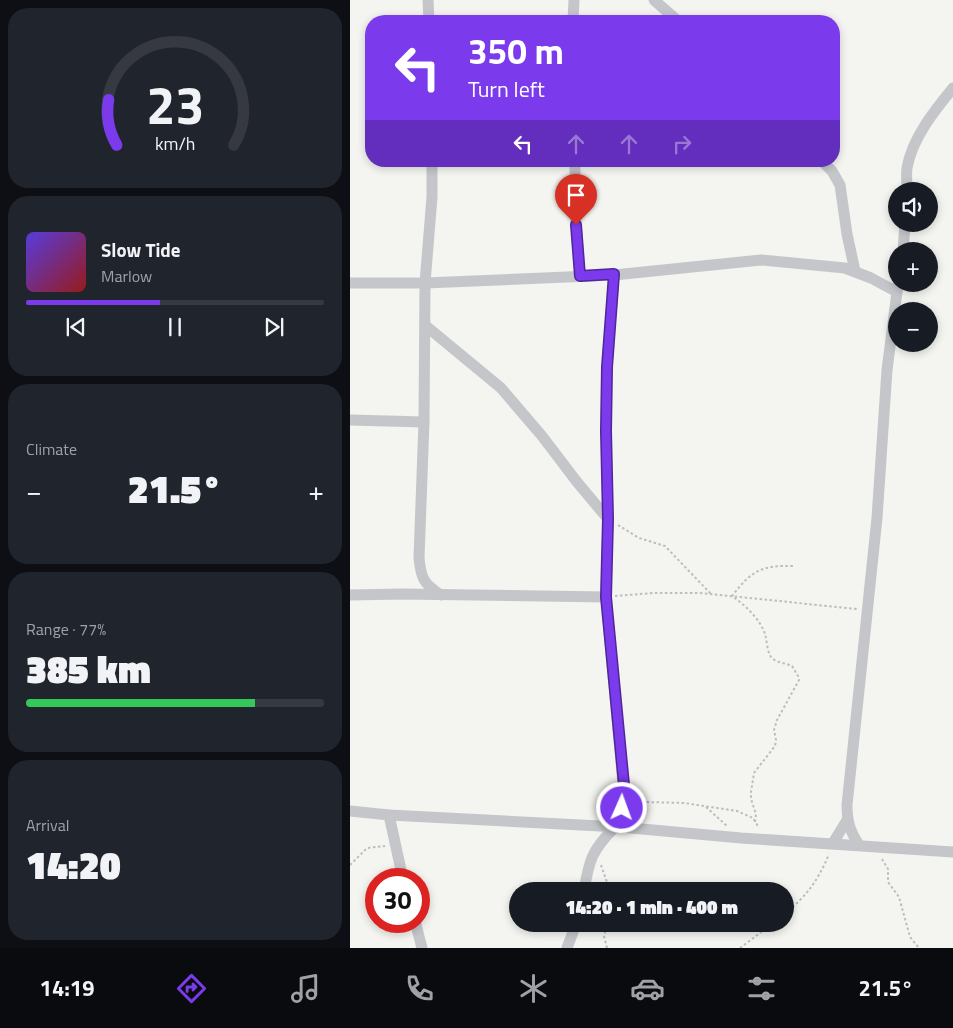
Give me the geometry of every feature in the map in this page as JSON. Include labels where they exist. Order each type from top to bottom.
[{"type":"street","points":[[428,0],[429,15]]},
{"type":"street","points":[[574,0],[574,15]]},
{"type":"street","points":[[654,0],[671,15]]},
{"type":"street","points":[[907,182],[907,168],[919,136],[953,88]]},
{"type":"street","points":[[432,167],[432,197],[425,283],[424,422],[419,558],[421,576],[428,587],[441,596]]},
{"type":"street","points":[[575,167],[575,208],[580,276]]},
{"type":"street","points":[[828,167],[840,185],[847,234],[855,271]]},
{"type":"street","points":[[350,283],[425,283],[580,276],[762,260],[845,268],[888,284]]},
{"type":"street","points":[[586,882],[591,857],[600,842],[617,827],[624,785],[606,597],[608,519],[607,367],[614,274]]},
{"type":"street","points":[[865,846],[851,833],[847,820],[877,518],[887,370],[897,292]]},
{"type":"street","points":[[426,326],[507,395],[608,519]]},
{"type":"street","points":[[350,420],[424,422]]},
{"type":"street","points":[[402,594],[421,576]]},
{"type":"street","points":[[350,595],[606,597]]},
{"type":"street","points":[[350,811],[389,815],[617,827],[741,838],[953,852]]},
{"type":"street","points":[[389,815],[401,868]]},
{"type":"street","points":[[833,843],[847,820]]},
{"type":"street","points":[[567,948],[573,932]]},
{"type":"street","points":[[418,933],[422,948]]},
{"type":"path","points":[[608,519],[638,538],[664,546],[711,594]]},
{"type":"path","points":[[732,596],[749,576],[755,572],[776,566],[795,566]]},
{"type":"path","points":[[606,597],[653,593],[711,594],[867,610]]},
{"type":"path","points":[[732,596],[757,620],[764,633],[772,658],[792,666],[798,676],[798,680],[786,701],[774,730],[775,746],[754,773],[751,800],[756,814],[755,822]]},
{"type":"path","points":[[624,785],[631,794],[645,802],[674,802],[743,812],[749,815],[755,822],[764,839]]},
{"type":"path","points":[[704,806],[741,838]]},
{"type":"path","points":[[350,866],[368,848],[394,843]]},
{"type":"path","points":[[794,907],[813,887],[833,843]]},
{"type":"path","points":[[865,846],[887,867],[888,882],[899,896],[910,937],[919,948]]},
{"type":"path","points":[[601,865],[607,882]]},
{"type":"path","points":[[605,932],[607,948]]},
{"type":"path","points":[[740,948],[761,932]]},
{"type":"route","points":[[576,225],[580,276],[614,274],[607,367],[608,519],[606,597],[624,785],[622,808]]}]
